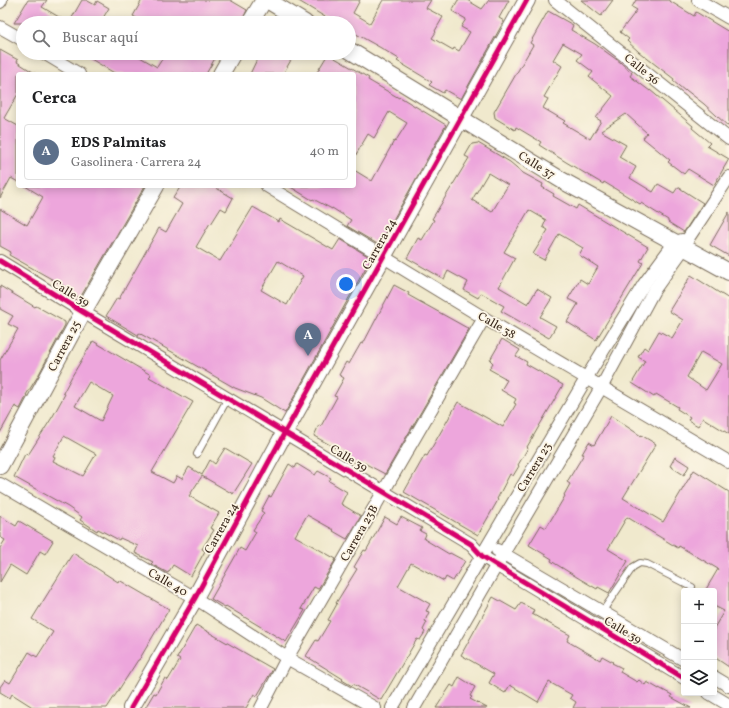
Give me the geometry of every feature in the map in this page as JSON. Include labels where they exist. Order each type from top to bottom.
[{"type":"street","points":[[254,16],[264,0]]},
{"type":"street","points":[[267,0],[293,16]]},
{"type":"street","name":"Carrera 24","points":[[131,708],[195,598],[285,432],[527,0]]},
{"type":"street","name":"Calle 36","points":[[555,0],[729,139]]},
{"type":"street","points":[[698,0],[729,18]]},
{"type":"street","points":[[0,27],[16,36]]},
{"type":"street","name":"Calle 37","points":[[356,54],[563,181],[683,242],[729,272]]},
{"type":"street","points":[[56,60],[76,72]]},
{"type":"street","points":[[222,72],[229,60]]},
{"type":"street","name":"Carrera 23","points":[[414,708],[496,565],[602,386],[654,290],[683,242],[729,176]]},
{"type":"street","name":"Carrera 25","points":[[0,466],[83,312],[155,188]]},
{"type":"street","name":"Calle 38","points":[[270,188],[484,318],[587,377],[729,462]]},
{"type":"street","name":"Carrera 23","points":[[392,708],[587,377],[644,284],[683,242]]},
{"type":"street","name":"Calle 39","points":[[0,261],[471,544],[482,556],[496,565],[681,676]]},
{"type":"street","name":"Carrera 23B","points":[[261,708],[287,658],[484,318]]},
{"type":"street","name":"Calle 40","points":[[0,484],[195,598],[287,658],[375,708]]},
{"type":"street","name":"Calle 39","points":[[471,544],[488,545],[681,658]]},
{"type":"street","points":[[717,679],[729,686]]},
{"type":"street","points":[[714,696],[729,705]]},
{"type":"lane","points":[[197,454],[228,398]]},
{"type":"lane","points":[[602,612],[633,567],[640,563],[647,564],[692,587]]},
{"type":"building","points":[[28,0],[47,0],[42,7],[57,16],[18,16]]},
{"type":"building","points":[[82,0],[86,0],[95,5],[97,1],[109,8],[104,16],[73,16]]},
{"type":"building","points":[[142,0],[230,0],[247,10],[244,16],[133,16]]},
{"type":"building","points":[[297,0],[360,0],[353,13],[370,23],[383,0],[431,0],[426,8],[443,17],[432,38],[453,50],[454,48],[459,51],[470,32],[461,27],[466,19],[452,11],[458,0],[467,0],[482,9],[489,0],[509,0],[499,18],[504,21],[461,99],[445,90],[443,93],[429,85],[432,82],[397,61],[399,59],[356,34],[356,16],[323,16]]},
{"type":"building","points":[[581,0],[613,0],[601,16]]},
{"type":"building","points":[[636,0],[668,0],[694,16],[696,12],[729,32],[729,127],[704,104],[673,81],[674,79],[639,52],[627,41],[629,39],[620,32],[637,10],[632,7]]},
{"type":"building","points":[[548,11],[573,25],[571,30],[595,44],[620,62],[632,73],[630,76],[650,90],[693,126],[692,128],[710,143],[707,146],[729,159],[714,185],[688,169],[684,174],[668,162],[670,160],[643,138],[647,133],[626,114],[601,131],[626,145],[619,157],[636,167],[630,178],[653,192],[658,184],[674,193],[678,187],[703,203],[684,232],[641,203],[640,204],[604,182],[603,184],[566,162],[539,145],[541,142],[516,127],[515,130],[495,118],[494,112],[533,45],[530,43]],"holes":[[[563,43],[582,54],[577,60],[593,72],[589,77],[613,96],[596,118],[601,121],[590,139],[563,123],[565,121],[543,108],[548,99],[544,97],[562,66],[553,60]]]},
{"type":"building","points":[[0,50],[18,60],[17,62],[33,72],[16,72],[16,97],[4,118],[16,125],[16,181],[11,178],[0,198]]},
{"type":"building","points":[[93,60],[145,60],[157,67],[162,60],[214,60],[207,72],[113,72]]},
{"type":"building","points":[[257,60],[291,60],[284,72],[251,72]]},
{"type":"building","points":[[324,60],[338,60],[369,78],[368,80],[399,98],[400,97],[446,125],[379,245],[347,226],[351,220],[332,208],[313,199],[312,200],[292,188],[356,188],[356,171],[372,181],[394,141],[395,142],[407,123],[389,112],[374,138],[368,134],[356,155],[356,72],[317,72]]},
{"type":"building","points":[[478,143],[510,162],[523,173],[543,184],[542,187],[554,194],[553,196],[576,209],[578,205],[648,247],[640,261],[643,263],[596,340],[567,322],[578,304],[568,299],[580,279],[588,284],[598,267],[579,255],[583,248],[559,234],[544,260],[533,254],[548,230],[543,227],[546,220],[529,210],[504,252],[515,258],[499,287],[528,304],[537,289],[552,298],[540,317],[556,326],[549,338],[501,311],[504,306],[481,293],[478,298],[464,290],[468,282],[448,271],[444,279],[407,258],[418,238],[422,240],[434,220],[432,219],[469,158],[465,156],[472,144]],"holes":[[[488,173],[508,185],[492,212],[472,200]]]},
{"type":"building","points":[[28,188],[144,188],[80,298],[63,288],[64,286],[9,255],[11,252],[0,246],[0,209],[27,225],[43,197]]},
{"type":"building","points":[[180,188],[216,188],[233,198],[226,211],[221,208],[196,247],[220,261],[253,207],[279,222],[280,219],[333,250],[340,239],[371,258],[285,413],[261,398],[235,388],[139,333],[138,335],[106,316],[117,298],[119,299],[159,228],[166,232],[182,204],[173,198]],"holes":[[[278,261],[303,276],[287,305],[261,290]]]},
{"type":"building","points":[[729,212],[729,256],[710,245]]},
{"type":"building","points":[[691,275],[729,299],[729,434],[703,418],[698,426],[688,420],[690,417],[677,409],[678,407],[656,394],[654,397],[632,383],[645,361],[638,357],[644,347],[648,350],[659,331],[672,338],[683,320],[669,311]],"holes":[[[701,352],[722,364],[706,390],[687,377]]]},
{"type":"building","points":[[394,285],[409,293],[408,295],[469,329],[385,474],[364,463],[362,466],[346,458],[348,455],[314,436],[319,425],[321,426],[337,397],[334,396],[344,378],[339,375],[346,362],[349,364],[361,343],[363,344]]},
{"type":"building","points":[[0,286],[35,307],[36,306],[65,322],[65,325],[38,376],[26,395],[20,409],[15,406],[0,433],[0,360],[18,329],[8,324],[13,316],[0,309]]},
{"type":"building","points":[[502,339],[520,350],[516,356],[527,362],[526,364],[563,385],[527,447],[528,448],[518,465],[519,466],[513,476],[510,474],[497,499],[498,500],[478,535],[404,492],[425,455],[427,456],[458,402],[503,427],[516,404],[514,403],[516,399],[501,390],[507,380],[489,369],[493,363],[490,360]]},
{"type":"building","points":[[93,341],[151,375],[149,377],[193,402],[152,472],[173,483],[177,476],[182,479],[189,467],[202,475],[210,460],[215,464],[225,448],[252,464],[233,494],[202,476],[189,496],[219,513],[210,528],[214,530],[202,549],[205,551],[191,576],[173,565],[168,573],[151,564],[153,562],[135,553],[138,546],[120,538],[119,540],[98,529],[97,531],[80,520],[82,517],[68,507],[14,477],[25,454],[28,455],[53,416],[65,394],[63,393]],"holes":[[[89,382],[113,396],[101,421],[75,406]],[[64,436],[96,454],[83,476],[53,461],[55,457],[53,456]]]},
{"type":"building","points":[[611,416],[656,444],[623,498],[663,522],[694,470],[729,492],[729,667],[717,659],[717,623],[724,611],[717,608],[717,588],[707,588],[718,569],[679,546],[678,548],[627,517],[608,549],[628,561],[609,593],[598,587],[597,589],[580,579],[529,545],[541,525],[546,528],[565,496],[564,495],[570,484],[567,482],[584,454],[582,454],[589,442],[594,445]]},
{"type":"building","points":[[675,457],[689,466],[684,475],[670,466]]},
{"type":"building","points":[[289,464],[295,468],[297,464],[315,475],[318,471],[331,478],[329,481],[347,492],[341,504],[361,516],[347,539],[307,515],[295,536],[336,559],[318,589],[314,587],[301,609],[305,610],[286,642],[226,606],[225,607],[211,599],[240,548],[245,551],[256,532],[253,530],[264,513],[261,511],[269,496],[271,497]]},
{"type":"building","points":[[0,516],[16,526],[19,521],[53,541],[45,554],[40,551],[26,575],[10,565],[0,582],[0,548],[5,540],[0,537]]},
{"type":"building","points":[[385,517],[397,524],[401,517],[422,528],[420,531],[426,534],[424,539],[449,554],[450,553],[465,561],[453,581],[446,577],[444,581],[411,563],[398,586],[430,604],[426,611],[429,612],[425,621],[427,622],[423,630],[425,632],[420,640],[417,639],[381,700],[353,684],[352,686],[306,656],[316,640],[318,641],[330,621],[328,620],[337,604],[336,603],[357,569],[354,567],[364,550],[366,551]]},
{"type":"building","points":[[73,553],[118,582],[119,580],[169,609],[139,660],[107,708],[34,708],[12,694],[10,698],[0,692],[0,687],[5,680],[10,683],[29,652],[37,657],[53,632],[32,619]]},
{"type":"building","points":[[493,597],[516,610],[521,603],[534,610],[532,614],[570,635],[567,641],[600,660],[602,656],[622,668],[620,672],[637,682],[639,680],[645,685],[647,682],[672,695],[671,697],[691,708],[573,708],[576,702],[570,698],[572,695],[549,682],[538,702],[510,685],[505,693],[489,683],[494,674],[461,655]]},
{"type":"building","points":[[196,625],[273,669],[257,696],[254,694],[246,708],[145,708],[154,693],[156,694],[165,678],[168,680],[180,660],[177,658]]},
{"type":"building","points":[[459,677],[475,687],[470,699],[487,708],[436,708],[451,685],[454,687]]},
{"type":"cycle path","points":[[131,708],[195,598],[285,432],[527,0]]},
{"type":"cycle path","points":[[0,261],[471,544],[482,556],[496,565],[681,676]]},
{"type":"place","name":"EDS Palmitas","points":[[308,356]]}]
